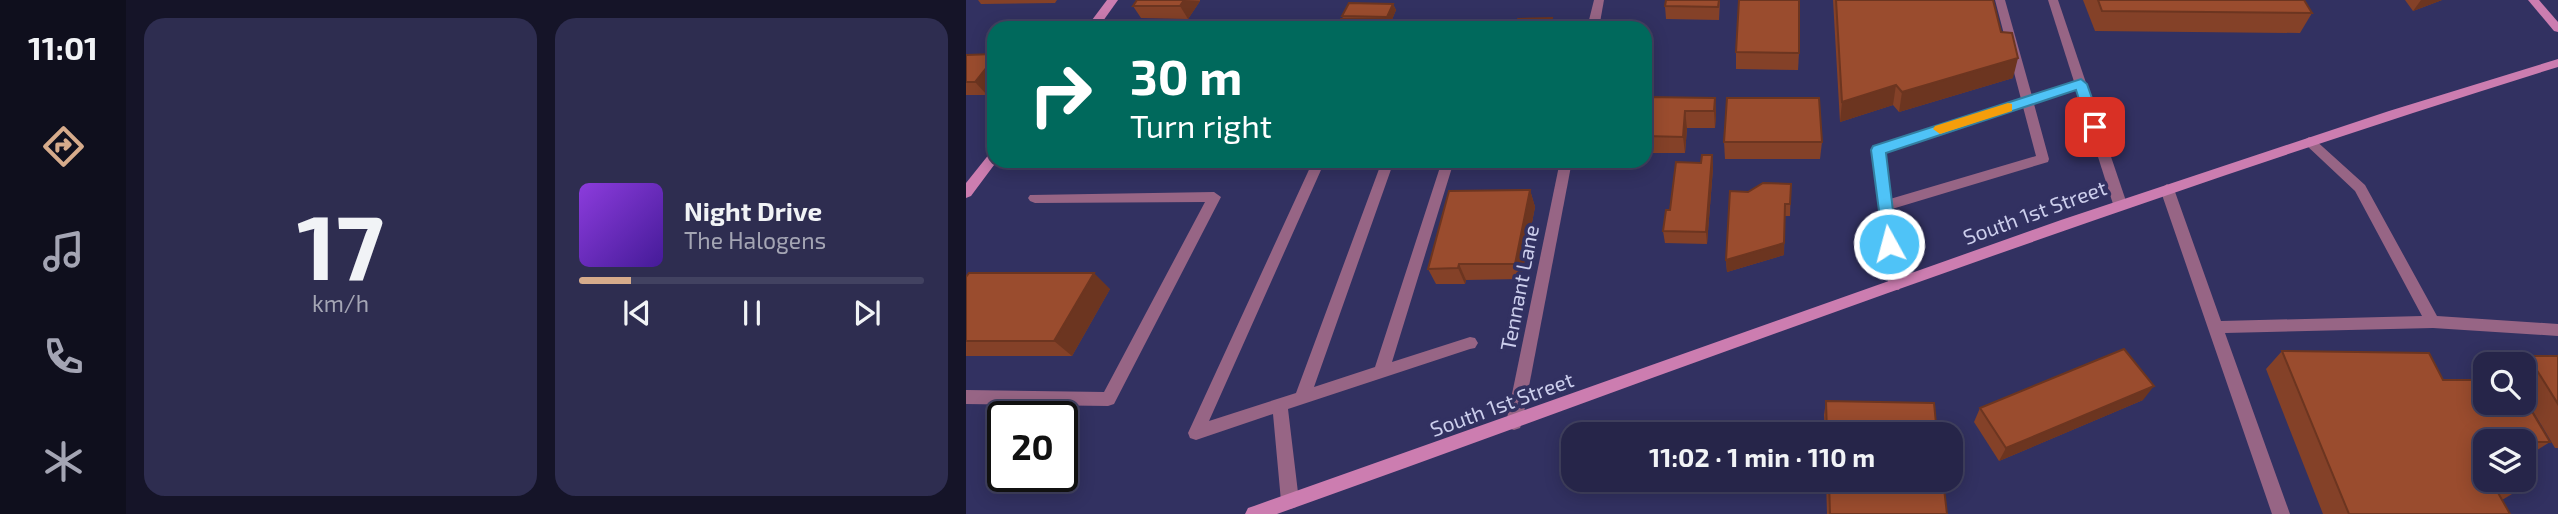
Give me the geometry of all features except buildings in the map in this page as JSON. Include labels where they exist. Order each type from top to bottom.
[{"type":"main road","points":[[1097,21],[1113,0]]},
{"type":"main road","points":[[2533,0],[2558,29]]},
{"type":"main road","name":"South 1st Street","points":[[1254,514],[2120,204],[2558,63]]},
{"type":"main road","points":[[966,193],[987,165]]},
{"type":"street","points":[[1594,21],[1599,0]]},
{"type":"street","points":[[1885,206],[2043,159],[2000,0]]},
{"type":"street","points":[[2053,0],[2120,204]]},
{"type":"street","points":[[1894,286],[1878,150],[2081,84]]},
{"type":"street","points":[[2309,141],[2360,188],[2433,323]]},
{"type":"street","points":[[1316,168],[1196,433],[1470,343]]},
{"type":"street","points":[[1302,398],[1385,168]]},
{"type":"street","points":[[1381,372],[1446,168]]},
{"type":"street","name":"Tennant Lane","points":[[1514,423],[1565,168]]},
{"type":"street","points":[[2167,189],[2281,514]]},
{"type":"street","points":[[966,397],[1108,399],[1214,197],[1035,198]]},
{"type":"street","points":[[2214,327],[2433,323],[2558,330]]},
{"type":"street","points":[[1280,405],[1290,501]]},
{"type":"slow traffic","points":[[1940,129],[2008,108]]},
{"type":"route","points":[[1889,244],[1878,150],[2081,84],[2095,127]]}]
